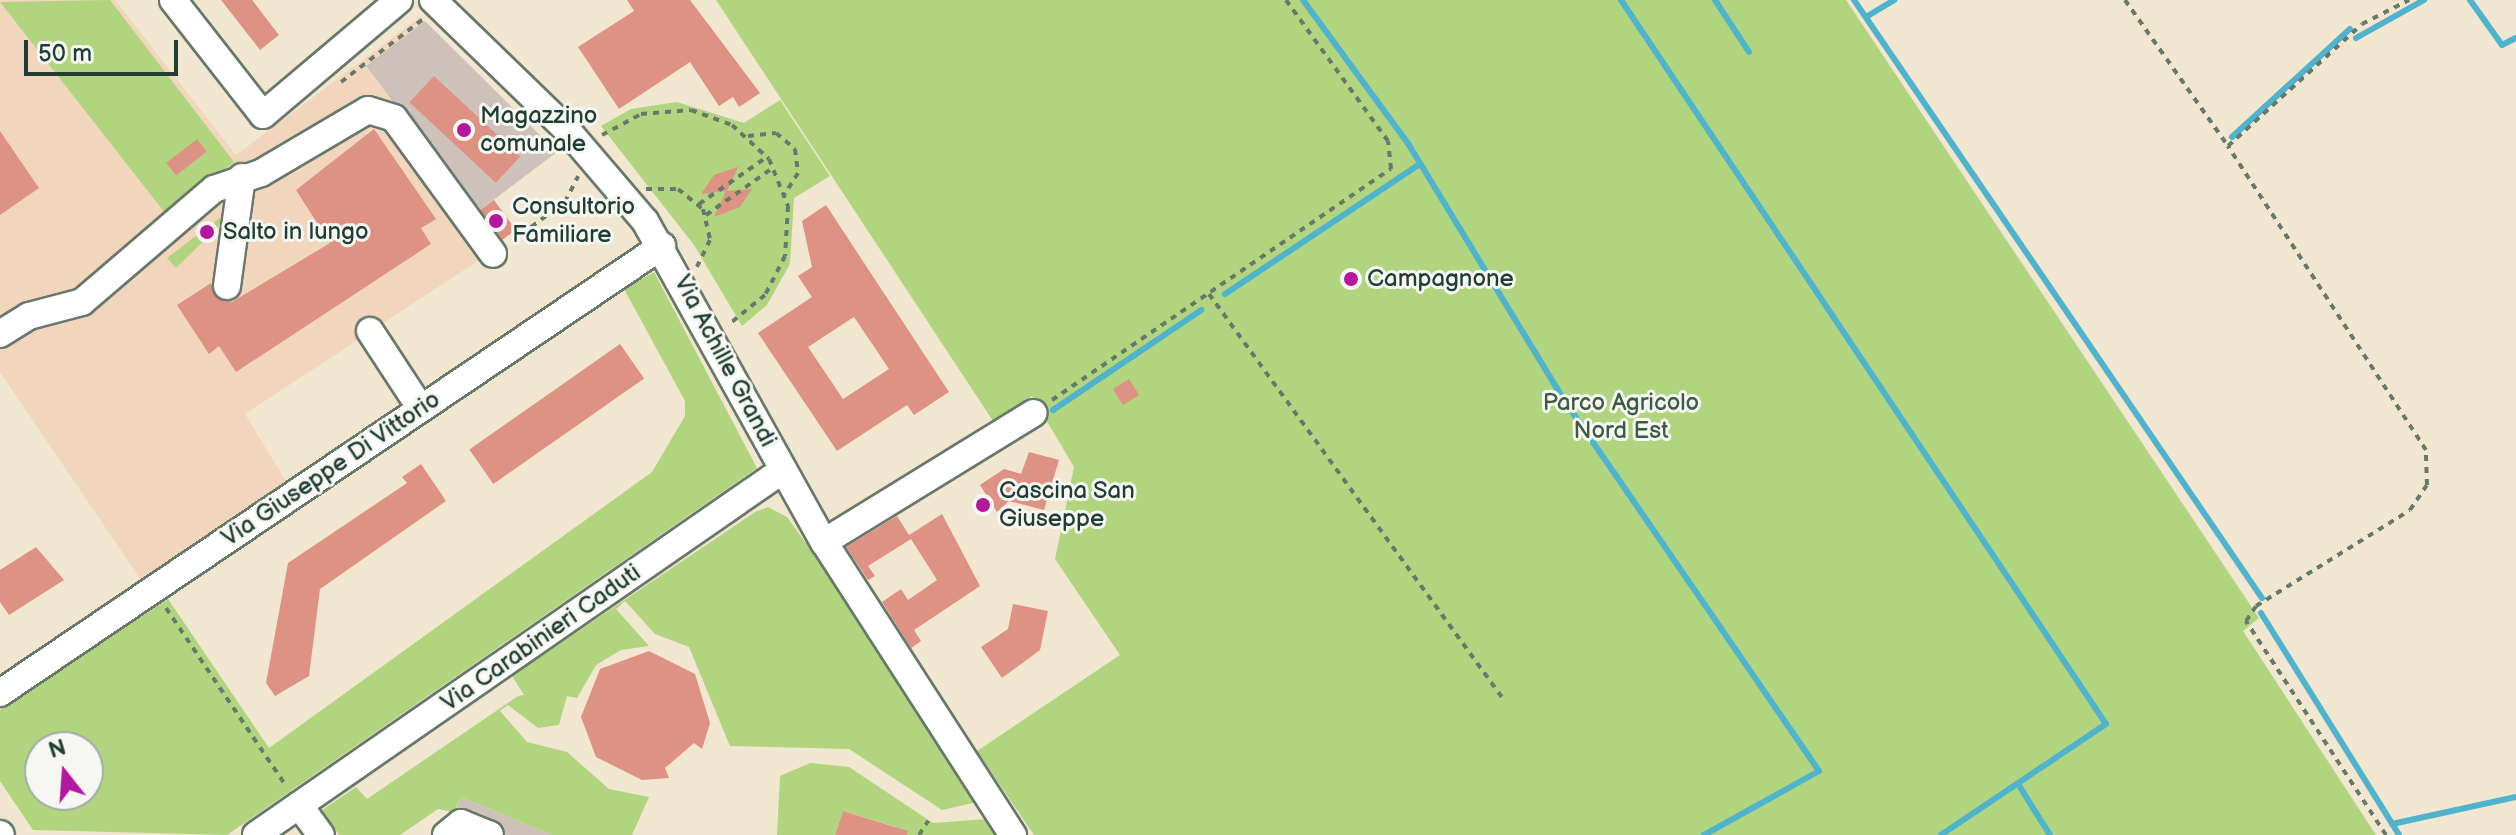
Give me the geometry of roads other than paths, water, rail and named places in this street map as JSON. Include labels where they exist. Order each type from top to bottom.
[{"type":"street","points":[[173,0],[263,115],[399,0]]},
{"type":"street","name":"Via Achille Grandi","points":[[433,0],[585,149],[662,246],[824,542],[1013,835]]},
{"type":"street","points":[[0,334],[99,292],[214,189],[242,177],[354,115],[378,110],[394,118],[493,254]]},
{"type":"street","points":[[227,286],[242,177]]},
{"type":"street","name":"Via Giuseppe Di Vittorio","points":[[0,693],[662,246]]},
{"type":"street","points":[[370,331],[421,409]]},
{"type":"street","points":[[824,542],[1034,413]]},
{"type":"street","name":"Via Carabinieri Caduti","points":[[256,835],[783,470]]},
{"type":"street","points":[[299,805],[321,835]]},
{"type":"street","points":[[446,835],[461,823],[490,835]]},
{"type":"waterway","points":[[1303,0],[1409,145],[1564,400],[1819,771],[1704,835]]},
{"type":"waterway","points":[[1621,0],[2106,724],[1941,835]]},
{"type":"waterway","points":[[1715,0],[1749,52]]},
{"type":"waterway","points":[[1854,0],[2262,598]]},
{"type":"waterway","points":[[1866,17],[1894,0]]},
{"type":"waterway","points":[[2356,38],[2424,0]]},
{"type":"waterway","points":[[2470,0],[2502,45],[2516,38]]},
{"type":"waterway","points":[[2232,137],[2350,29]]},
{"type":"waterway","points":[[1225,294],[1417,166]]},
{"type":"waterway","points":[[1053,410],[1201,310]]},
{"type":"waterway","points":[[2261,613],[2399,835]]},
{"type":"waterway","points":[[2018,784],[2050,835]]},
{"type":"waterway","points":[[2392,824],[2516,797]]},
{"type":"place","name":"Magazzino comunale","points":[[464,130]]},
{"type":"place","name":"Consultorio Familiare","points":[[496,221]]},
{"type":"place","name":"Salto in lungo","points":[[207,232]]},
{"type":"place","name":"Campagnone","points":[[1351,279]]},
{"type":"place","name":"Cascina San Giuseppe","points":[[983,505]]},
{"type":"park label","name":"Parco Agricolo Nord Est","points":[[1621,417]]}]
